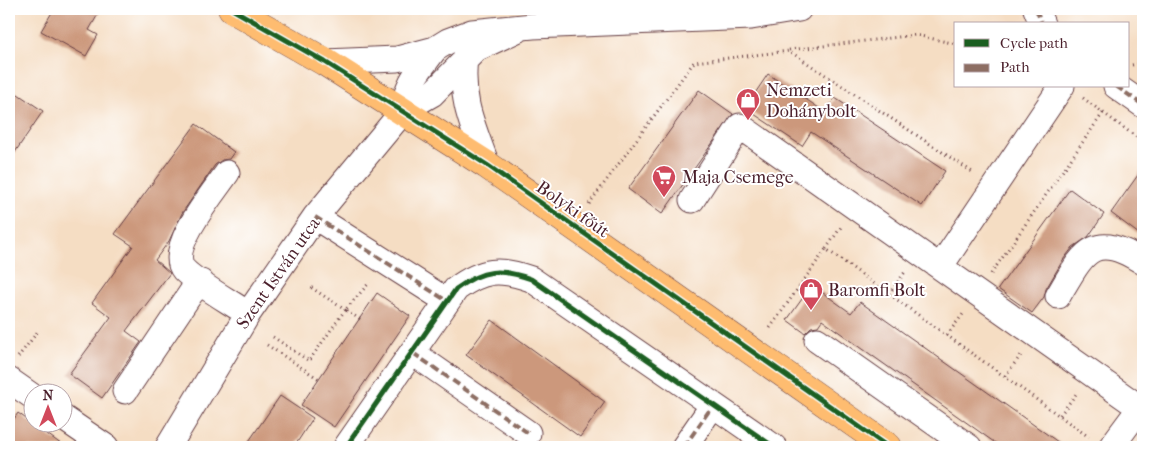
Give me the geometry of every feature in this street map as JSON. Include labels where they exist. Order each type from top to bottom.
[{"type":"main road","name":"Bolyki főút","points":[[232,9],[404,110],[486,165],[888,447]]},
{"type":"street","points":[[325,62],[382,60],[435,49],[448,41],[472,32],[531,21],[751,13],[800,9]]},
{"type":"street","points":[[1036,9],[1041,22]]},
{"type":"street","points":[[404,110],[432,94],[465,58],[492,40],[531,21]]},
{"type":"street","points":[[404,110],[405,92],[435,49]]},
{"type":"street","points":[[465,58],[462,81],[465,102],[486,165]]},
{"type":"street","points":[[1119,88],[1143,106]]},
{"type":"street","points":[[940,267],[994,186],[1071,92]]},
{"type":"street","name":"Szent István utca","points":[[168,447],[248,314],[315,217],[404,110]]},
{"type":"street","points":[[692,200],[740,126],[1142,409],[1104,445]]},
{"type":"street","points":[[227,173],[188,231],[179,256],[184,270],[248,314]]},
{"type":"street","points":[[315,217],[447,301]]},
{"type":"street","points":[[1058,296],[1081,258],[1094,247],[1111,247],[1130,253],[1143,262]]},
{"type":"street","points":[[346,447],[456,289],[471,278],[488,272],[507,271],[531,279],[774,447]]},
{"type":"street","points":[[125,391],[191,293],[201,282]]},
{"type":"street","points":[[817,340],[969,447]]},
{"type":"street","points":[[413,353],[528,433]]},
{"type":"street","points":[[11,372],[22,385]]},
{"type":"street","points":[[684,447],[713,405]]},
{"type":"street","points":[[72,432],[106,447]]},
{"type":"path","points":[[589,204],[694,62],[916,35],[954,44]]},
{"type":"path","points":[[788,50],[994,186]]},
{"type":"path","points":[[1130,65],[1143,62]]},
{"type":"path","points":[[1071,92],[1143,142]]},
{"type":"path","points":[[947,335],[1103,113]]},
{"type":"path","points":[[770,328],[826,250],[1104,445]]},
{"type":"path","points":[[273,336],[309,361],[345,310],[372,280]]},
{"type":"path","points":[[309,286],[360,319]]},
{"type":"path","points":[[11,372],[39,330]]},
{"type":"path","points":[[267,345],[319,379]]},
{"type":"building","points":[[54,9],[101,9],[89,30],[98,35],[86,56],[41,31]]},
{"type":"building","points":[[768,74],[825,112],[835,98],[945,171],[922,206],[811,132],[802,146],[745,108]]},
{"type":"building","points":[[9,88],[43,111],[9,161]]},
{"type":"building","points":[[699,90],[733,114],[662,214],[628,189]]},
{"type":"building","points":[[196,124],[234,152],[229,159],[222,160],[215,165],[182,213],[169,241],[155,260],[170,273],[126,331],[141,342],[102,398],[69,374],[111,317],[92,303],[133,246],[115,234]]},
{"type":"building","points":[[1143,168],[1143,237],[1111,213]]},
{"type":"building","points":[[1070,189],[1104,214],[1088,237],[1073,247],[1063,260],[1046,289],[1044,297],[1032,313],[998,289]]},
{"type":"building","points":[[812,285],[851,313],[860,302],[1065,447],[1001,447],[822,320],[818,326],[811,327],[805,333],[787,320]]},
{"type":"building","points":[[377,293],[410,316],[334,427],[301,405]]},
{"type":"building","points":[[492,320],[605,402],[580,437],[466,355]]},
{"type":"building","points":[[280,396],[313,418],[294,447],[245,447]]},
{"type":"building","points":[[18,413],[22,416],[22,434],[47,434],[65,447],[9,447],[9,426]]},
{"type":"marked path","points":[[1036,9],[1041,22]]},
{"type":"marked path","points":[[1119,88],[1143,105]]},
{"type":"marked path","points":[[315,217],[447,301]]},
{"type":"marked path","points":[[413,353],[528,433]]},
{"type":"marked path","points":[[684,447],[713,405]]},
{"type":"cycle path","points":[[232,9],[325,62],[487,165],[888,447]]},
{"type":"cycle path","points":[[346,447],[456,289],[475,277],[492,272],[510,273],[531,279],[774,447]]},
{"type":"place","name":"Nemzeti Dohánybolt","points":[[748,121]]},
{"type":"place","name":"Maja Csemege","points":[[664,198]]},
{"type":"place","name":"Baromfi Bolt","points":[[811,311]]}]
